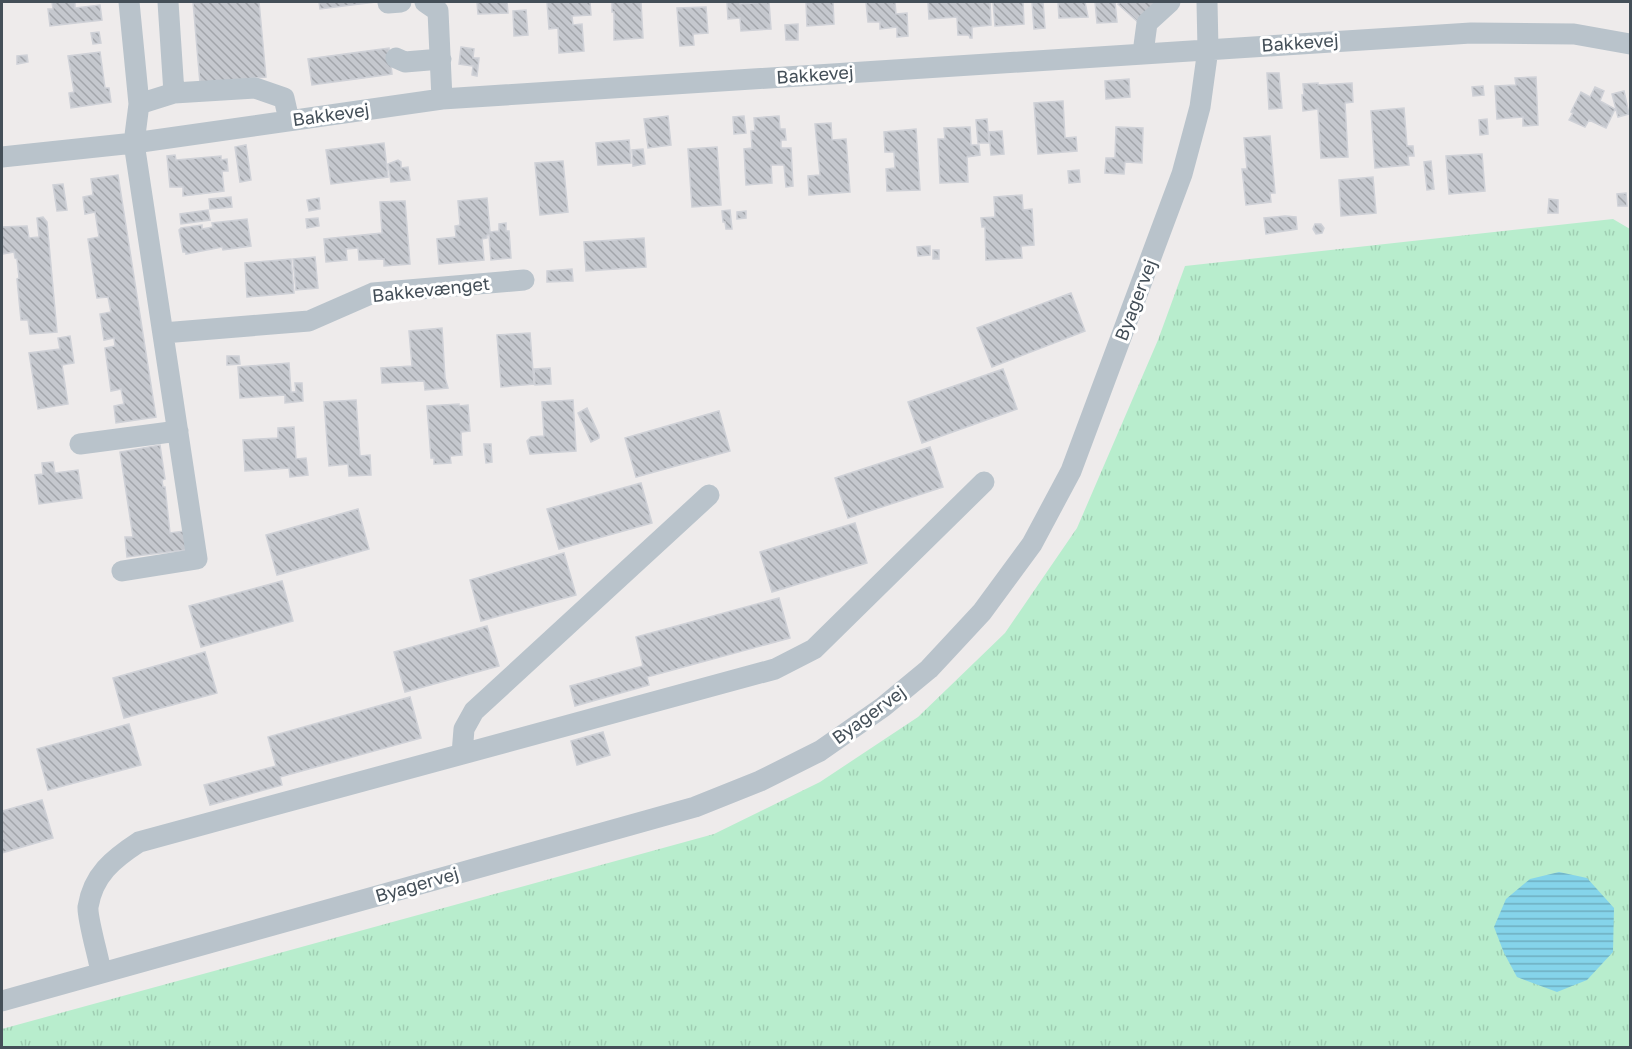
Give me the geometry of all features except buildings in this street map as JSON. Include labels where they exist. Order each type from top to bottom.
[{"type":"street","points":[[122,571],[197,559],[134,143],[139,104],[129,2]]},
{"type":"street","points":[[168,2],[174,93]]},
{"type":"street","points":[[425,2],[438,11],[442,99]]},
{"type":"street","points":[[1143,53],[1147,23],[1170,2]]},
{"type":"street","name":"Byagervej","points":[[2,1001],[695,807],[760,781],[820,751],[883,707],[920,677],[981,612],[1026,552],[1071,471],[1182,174],[1200,107],[1208,49],[1207,2]]},
{"type":"street","name":"Bakkevej","points":[[2,157],[134,143],[442,99],[1471,33],[1574,34],[1630,44]]},
{"type":"street","points":[[396,58],[405,62],[441,58]]},
{"type":"street","points":[[139,104],[174,93],[255,88],[284,98],[289,120]]},
{"type":"street","name":"Bakkevænget","points":[[163,333],[309,321],[373,292],[524,280]]},
{"type":"street","points":[[80,444],[178,431]]},
{"type":"street","points":[[102,972],[88,909],[98,879],[103,872],[113,859],[139,842],[774,669],[814,649],[984,482]]},
{"type":"street","points":[[462,754],[464,729],[474,711],[709,495]]},
{"type":"green space","points":[[1613,219],[1630,229],[1630,1047],[2,1048],[2,1029],[714,834],[820,782],[918,717],[1005,633],[1077,528],[1158,340],[1185,266]]},
{"type":"water","points":[[1559,872],[1587,878],[1614,908],[1613,952],[1587,980],[1557,992],[1517,977],[1494,927],[1506,899],[1530,879]]}]
